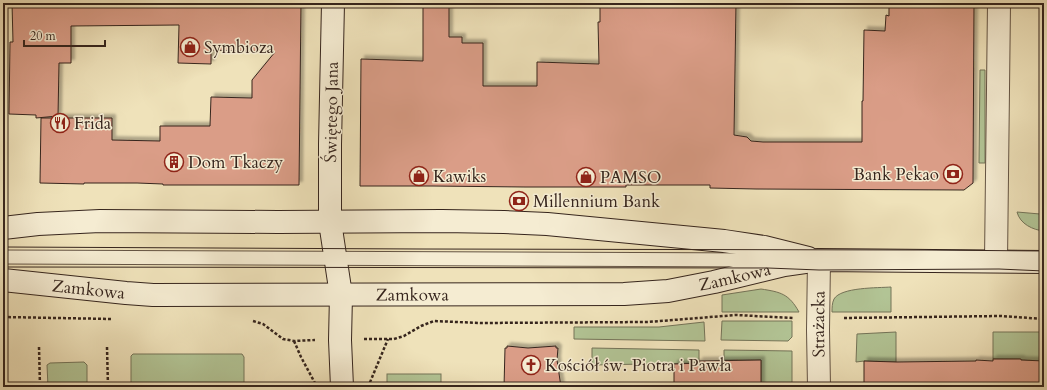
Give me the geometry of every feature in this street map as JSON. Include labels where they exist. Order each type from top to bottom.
[{"type":"street","name":"Świętego Jana","points":[[334,3],[330,144],[330,222],[341,295],[340,340],[342,387]]},
{"type":"street","points":[[996,261],[999,3]]},
{"type":"street","name":"Zamkowa","points":[[3,228],[38,224],[100,222],[504,222],[724,241],[756,245],[819,260]]},
{"type":"street","name":"Zamkowa","points":[[3,280],[152,295],[624,294],[668,291],[714,282],[784,265],[819,260],[1044,262]]},
{"type":"street","name":"Strażacka","points":[[819,260],[819,387]]},
{"type":"lane","points":[[3,257],[819,260]]},
{"type":"path","points":[[364,339],[394,339],[407,335],[421,326],[434,321],[480,323],[648,322],[736,315],[818,319],[1001,316],[1044,319]]},
{"type":"path","points":[[3,317],[119,319]]},
{"type":"path","points":[[250,321],[263,324],[284,339],[294,341],[318,340]]},
{"type":"path","points":[[368,387],[388,339]]},
{"type":"path","points":[[294,341],[318,387]]},
{"type":"path","points":[[40,347],[40,387]]},
{"type":"path","points":[[107,347],[108,387]]},
{"type":"green space","points":[[980,70],[985,70],[985,163],[979,163]]},
{"type":"green space","points":[[1041,211],[1044,211],[1044,231],[1028,226],[1021,220],[1017,212],[1040,214]]},
{"type":"green space","points":[[891,287],[891,312],[832,312],[832,304],[834,299],[844,292],[860,289]]},
{"type":"green space","points":[[761,289],[774,291],[784,295],[792,301],[799,312],[722,312],[722,295]]},
{"type":"green space","points":[[722,321],[792,321],[792,337],[788,341],[721,340]]},
{"type":"green space","points":[[704,322],[705,341],[574,339],[574,327],[659,327]]},
{"type":"green space","points":[[896,332],[896,362],[856,362],[857,334]]},
{"type":"green space","points":[[993,332],[1044,332],[1044,361],[993,359]]},
{"type":"green space","points":[[592,348],[699,350],[700,363],[592,365]]},
{"type":"green space","points":[[724,350],[792,351],[792,387],[761,387],[761,360],[724,360]]},
{"type":"green space","points":[[133,354],[242,354],[244,357],[244,387],[131,387],[131,356]]},
{"type":"green space","points":[[84,362],[87,365],[87,387],[48,387],[47,365],[50,363]]},
{"type":"green space","points":[[387,374],[441,374],[441,387],[387,387]]},
{"type":"building","points":[[12,3],[301,3],[299,185],[40,183],[41,118],[112,118],[112,140],[160,141],[160,126],[210,126],[211,97],[252,98],[252,80],[275,52],[211,50],[211,64],[178,63],[179,25],[71,26],[71,63],[59,63],[58,116],[36,118],[36,115],[9,114],[10,42],[13,42]]},
{"type":"building","points":[[423,3],[449,3],[449,37],[462,37],[462,43],[483,43],[483,86],[537,86],[537,62],[599,64],[598,22],[600,22],[600,3],[736,3],[734,135],[747,137],[751,141],[763,142],[862,142],[864,30],[885,31],[886,15],[889,16],[889,3],[974,3],[973,183],[964,190],[756,189],[710,188],[710,185],[626,185],[626,187],[360,186],[361,59],[423,61]]},
{"type":"building","name":"Kościół św. Piotra i Pawła","points":[[507,346],[528,348],[556,346],[556,348],[558,348],[557,360],[561,387],[504,387],[505,348],[507,348]]},
{"type":"building","points":[[993,359],[1044,361],[1044,387],[864,387],[864,361],[993,361]]},
{"type":"building","points":[[761,360],[761,387],[674,387],[674,364],[700,363],[699,361]]},
{"type":"tram line","points":[[3,247],[1044,251]]},
{"type":"tram line","points":[[3,267],[768,268],[819,270],[999,269],[1044,271]]},
{"type":"place","name":"Symbioza","points":[[190,47]]},
{"type":"place","name":"Frida","points":[[60,123]]},
{"type":"place","name":"Dom Tkaczy","points":[[174,162]]},
{"type":"place","name":"Bank Pekao","points":[[953,174]]},
{"type":"place","name":"Kawiks","points":[[419,176]]},
{"type":"place","name":"PAMSO","points":[[586,177]]},
{"type":"place","name":"Millennium Bank","points":[[519,201]]},
{"type":"place","name":"Kościół św. Piotra i Pawła","points":[[531,365]]}]
